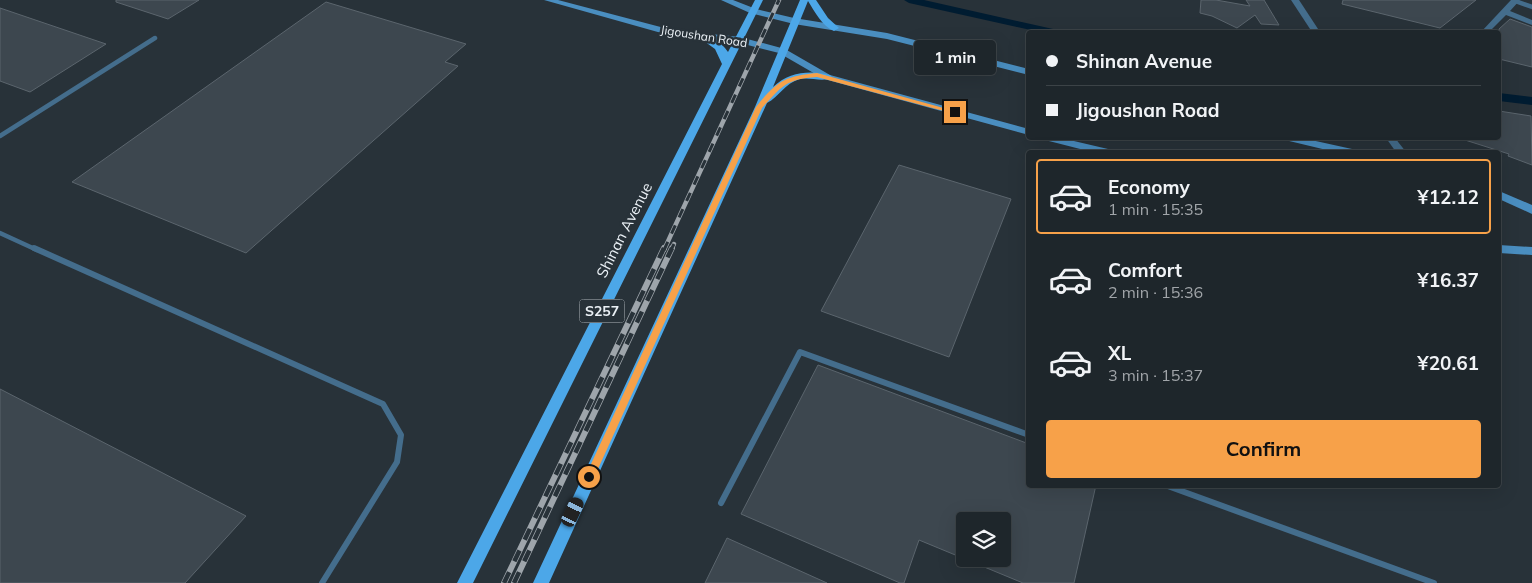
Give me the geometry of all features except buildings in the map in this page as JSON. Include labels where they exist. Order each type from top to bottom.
[{"type":"main road","name":"Jigoushan Road","points":[[548,0],[672,33],[740,40],[782,51],[827,77],[1026,131]]},
{"type":"main road","points":[[725,0],[753,11],[794,21],[887,36],[1026,71]]},
{"type":"main road","name":"Shinan Avenue","points":[[465,583],[759,0]]},
{"type":"main road","points":[[812,0],[819,12],[834,28]]},
{"type":"main road","points":[[541,583],[760,107],[802,4]]},
{"type":"main road","points":[[702,36],[711,40],[723,51],[728,64]]},
{"type":"main road","points":[[760,107],[780,84],[787,80],[806,75],[827,77]]},
{"type":"main road","points":[[1056,140],[1096,150]]},
{"type":"main road","points":[[1297,140],[1340,150]]},
{"type":"main road","points":[[1501,196],[1532,210]]},
{"type":"main road","points":[[1501,249],[1532,251]]},
{"type":"street","points":[[1294,0],[1315,30]]},
{"type":"street","points":[[1487,30],[1516,0]]},
{"type":"street","points":[[1504,12],[1532,23]]},
{"type":"street","points":[[1392,140],[1399,150]]},
{"type":"lane","points":[[1516,0],[1532,7]]},
{"type":"lane","points":[[0,136],[155,38]]},
{"type":"lane","points":[[0,233],[383,404],[401,435],[397,462],[322,583]]},
{"type":"lane","points":[[721,503],[800,352],[1026,434]]},
{"type":"lane","points":[[1173,488],[1434,583]]},
{"type":"waterway","points":[[909,0],[1044,30]]},
{"type":"waterway","points":[[1501,97],[1532,101]]},
{"type":"railway","points":[[664,250],[779,0]]},
{"type":"railway","points":[[672,248],[674,244]]},
{"type":"railway","points":[[504,583],[664,248]]},
{"type":"railway","points":[[514,583],[672,248]]},
{"type":"route","points":[[589,477],[760,107],[780,84],[796,77],[817,75],[955,112]]}]
